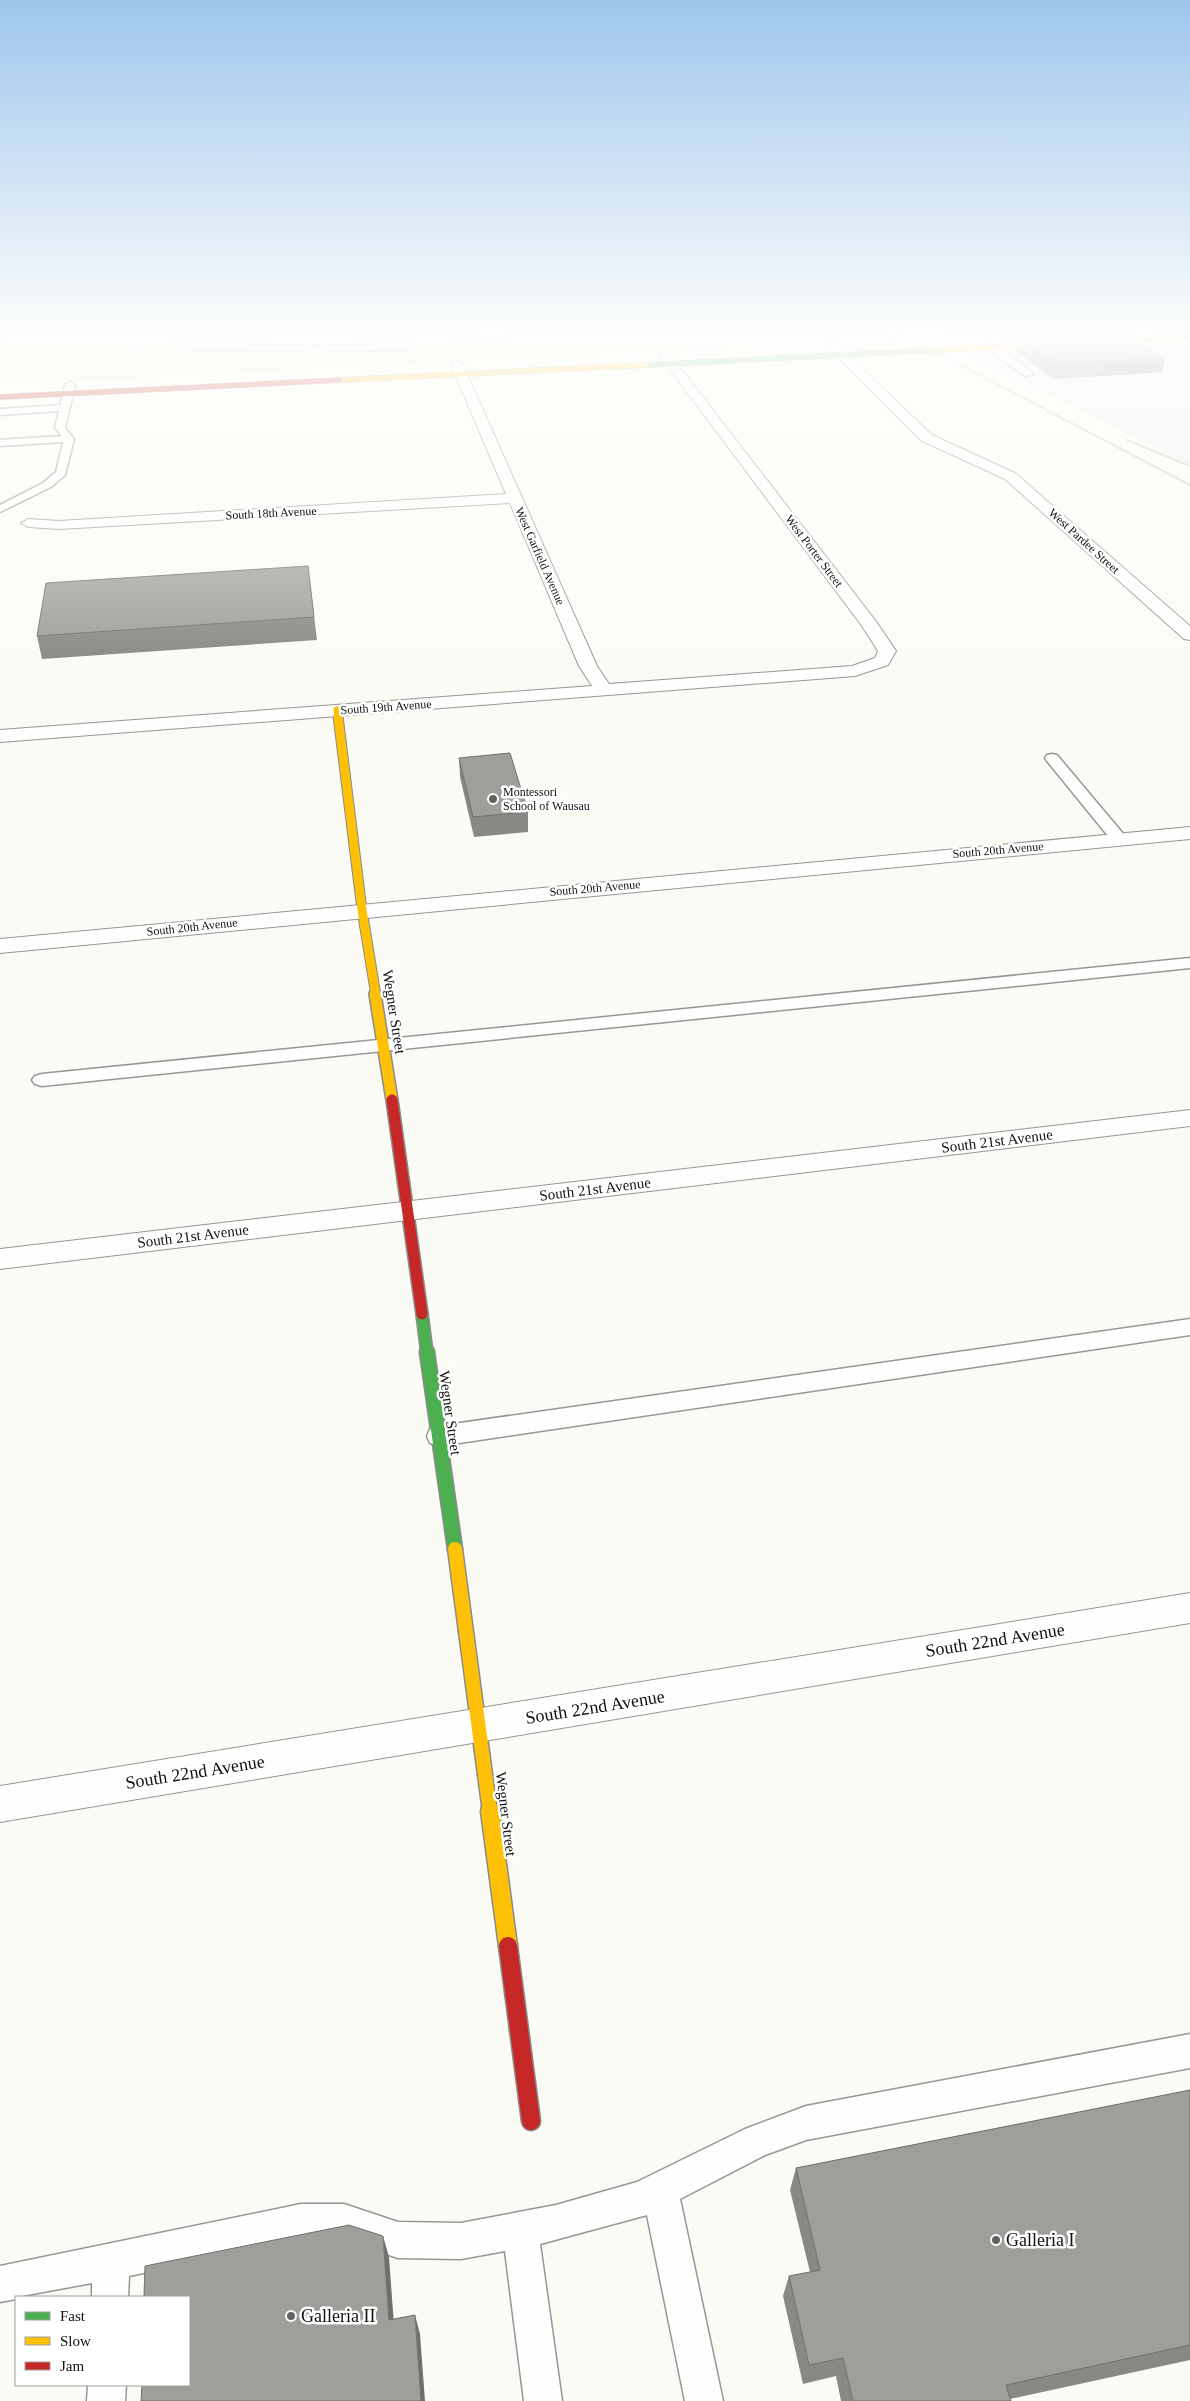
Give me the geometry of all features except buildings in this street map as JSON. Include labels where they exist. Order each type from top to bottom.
[{"type":"main road","name":"Wegner Street","points":[[337,710],[362,910],[384,1047],[480,1726],[531,2120]]},
{"type":"street","name":"West Garfield Avenue","points":[[492,443],[514,498],[588,666],[604,690]]},
{"type":"street","name":"West Porter Street","points":[[731,443],[870,624],[887,651],[882,661],[855,671],[771,678]]},
{"type":"street","name":"West Pardee Street","points":[[938,443],[1010,476],[1190,635]]},
{"type":"street","name":"South 18th Avenue","points":[[28,523],[59,525],[514,498]]},
{"type":"street","name":"South 19th Avenue","points":[[0,736],[771,678]]},
{"type":"street","name":"South 20th Avenue","points":[[0,946],[362,910],[1190,833]]},
{"type":"street","name":"South 21st Avenue","points":[[0,1259],[1190,1118]]},
{"type":"street","name":"South 22nd Avenue","points":[[0,1804],[1190,1608]]},
{"type":"lane","points":[[0,509],[47,485],[61,473],[67,443]]},
{"type":"lane","points":[[1052,758],[1119,840]]},
{"type":"lane","points":[[42,1080],[384,1047],[1190,963]]},
{"type":"lane","points":[[439,1436],[1190,1327]]},
{"type":"lane","points":[[0,2284],[301,2222],[344,2222],[398,2240],[461,2241],[520,2230],[642,2199],[757,2141],[806,2123],[1190,2051]]},
{"type":"lane","points":[[660,2190],[704,2401]]},
{"type":"lane","points":[[520,2230],[543,2401]]},
{"type":"lane","points":[[110,2296],[111,2261]]},
{"type":"lane","points":[[106,2401],[107,2386]]},
{"type":"shaded area","points":[[1145,443],[1190,443],[1190,466]]},
{"type":"railway","points":[[1110,443],[1190,485]]},
{"type":"railway","points":[[1134,443],[1190,466]]},
{"type":"traffic: fast","points":[[422,1314],[455,1549]]},
{"type":"traffic: slow","points":[[337,710],[362,910],[392,1100]]},
{"type":"traffic: slow","points":[[455,1549],[508,1946]]},
{"type":"traffic: jam","points":[[392,1100],[422,1314]]},
{"type":"traffic: jam","points":[[508,1946],[531,2121]]},
{"type":"place","name":"Montessori School of Wausau","points":[[493,799]]},
{"type":"place","name":"Galleria I","points":[[996,2240]]},
{"type":"place","name":"Galleria II","points":[[291,2316]]}]
